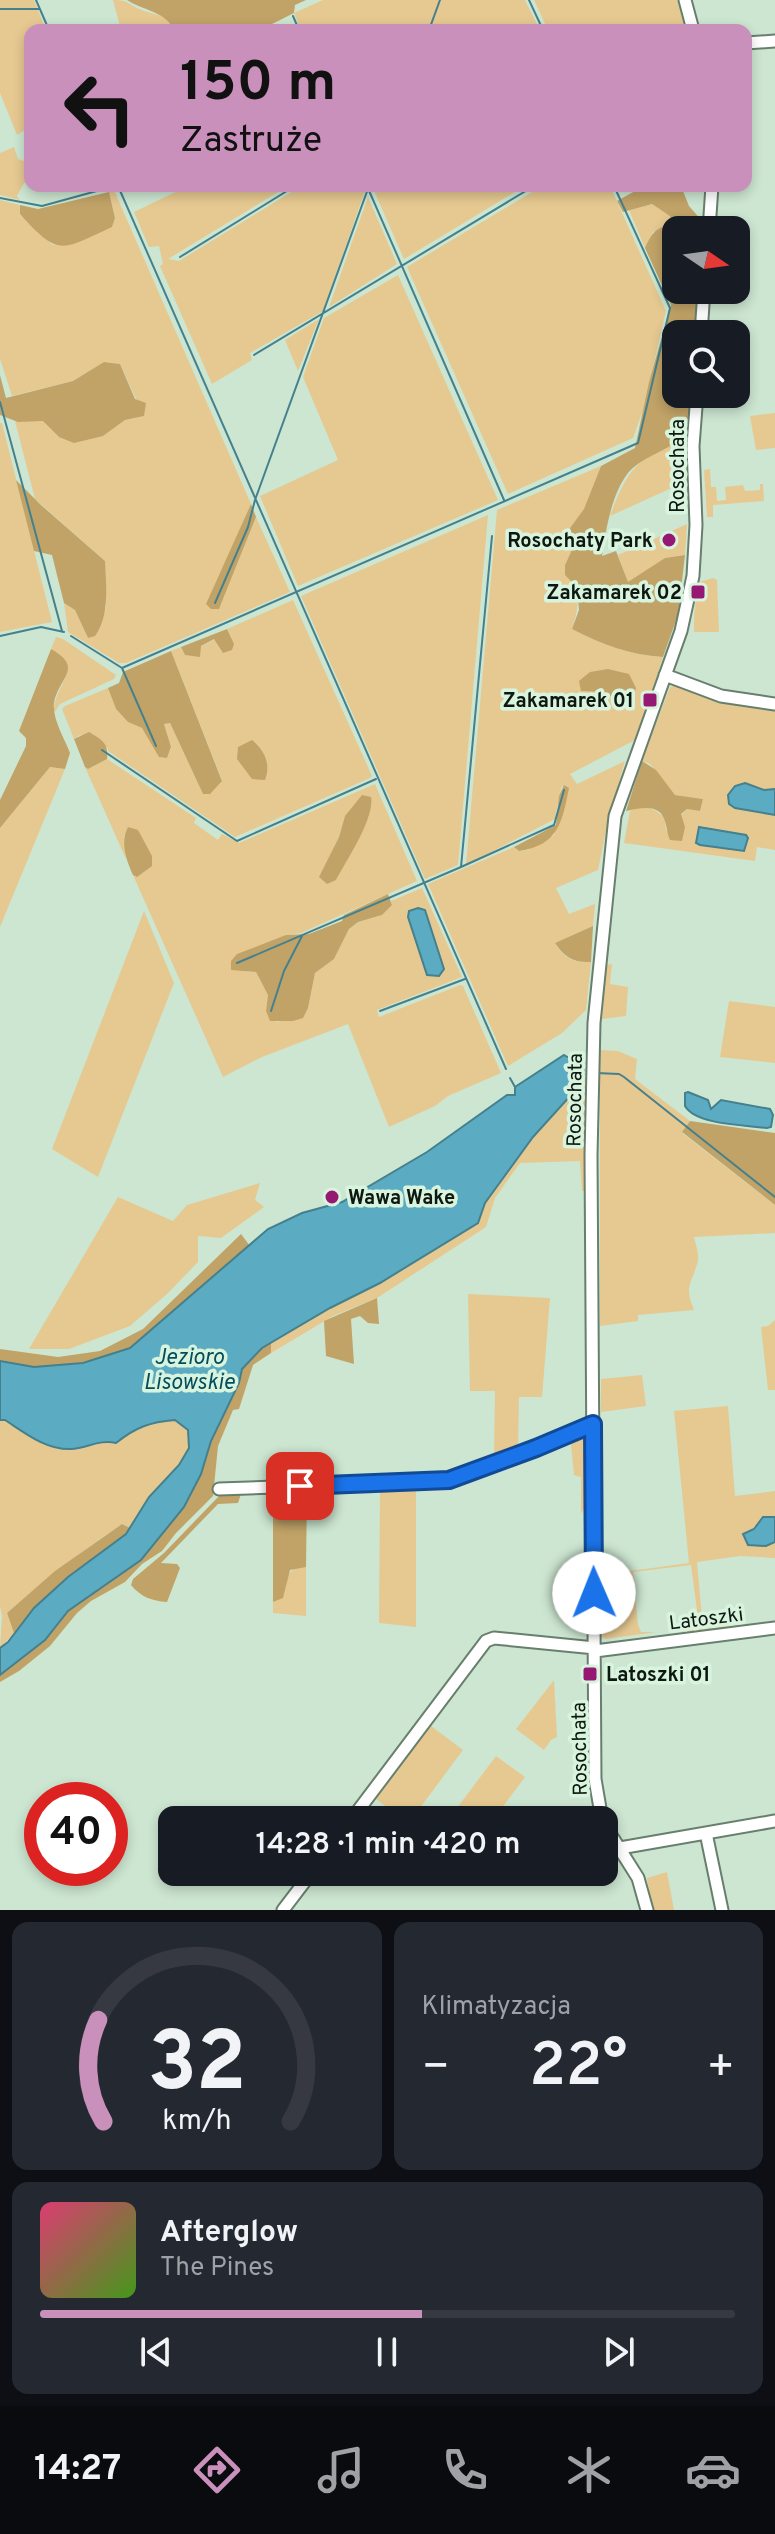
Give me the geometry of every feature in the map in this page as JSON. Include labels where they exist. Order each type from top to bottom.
[{"type":"street","points":[[685,0],[691,24]]},
{"type":"street","points":[[752,43],[775,41]]},
{"type":"street","points":[[710,216],[712,192]]},
{"type":"street","name":"Rosochata","points":[[601,1806],[595,1779],[593,1062],[615,816],[685,616],[694,568],[693,446],[696,408]]},
{"type":"street","points":[[665,675],[721,696],[775,704]]},
{"type":"street","points":[[219,1489],[443,1481],[593,1424]]},
{"type":"street","name":"Latoszki","points":[[362,1806],[486,1641],[494,1638],[595,1650],[775,1628]]},
{"type":"street","points":[[620,1848],[775,1821]]},
{"type":"street","points":[[706,1833],[722,1910]]},
{"type":"street","points":[[618,1845],[638,1878],[647,1910]]},
{"type":"street","points":[[283,1910],[301,1886]]},
{"type":"shaded area","points":[[0,0],[34,0],[44,24],[24,24],[24,131],[17,135],[0,93]]},
{"type":"shaded area","points":[[113,0],[164,17],[171,24],[119,24]]},
{"type":"shaded area","points":[[127,0],[306,0],[295,5],[294,13],[272,24],[170,24],[160,15]]},
{"type":"shaded area","points":[[323,0],[525,0],[537,24],[299,24],[294,13]]},
{"type":"shaded area","points":[[534,0],[677,0],[684,24],[545,24]]},
{"type":"shaded area","points":[[14,147],[18,159],[24,161],[24,183],[17,196],[20,200],[0,195],[0,153]]},
{"type":"shaded area","points":[[109,192],[115,192],[251,504],[236,539],[219,609],[256,517],[290,592],[126,663],[119,663],[68,632],[64,603],[75,610],[88,638],[106,608],[105,561],[35,499],[15,421],[43,420],[59,437],[103,436],[125,420],[144,416],[120,364],[105,362],[73,381],[12,396],[0,359],[0,200],[20,205],[20,215],[53,245],[112,227],[115,218]]},
{"type":"shaded area","points":[[109,192],[115,218],[112,227],[72,244],[54,244],[20,214],[20,205],[38,209]]},
{"type":"shaded area","points":[[176,192],[278,192],[168,259],[179,261],[291,192],[365,192],[323,311],[250,353],[252,360],[212,384],[160,266],[163,264],[159,246],[149,247],[134,212]]},
{"type":"shaded area","points":[[375,192],[515,192],[404,259]]},
{"type":"shaded area","points":[[532,192],[613,192],[666,311],[643,410],[633,438],[508,494],[407,267]]},
{"type":"shaded area","points":[[633,192],[683,192],[698,216],[670,216],[652,204],[623,212],[617,201]]},
{"type":"shaded area","points":[[368,197],[397,264],[329,307]]},
{"type":"shaded area","points":[[652,204],[670,216],[662,216],[662,229],[653,232],[645,248],[629,210]]},
{"type":"shaded area","points":[[661,228],[662,285],[645,248],[654,232]]},
{"type":"shaded area","points":[[398,275],[498,500],[298,586],[260,496],[338,460],[303,377],[324,318]]},
{"type":"shaded area","points":[[698,304],[696,320],[667,320],[671,305]]},
{"type":"shaded area","points":[[319,319],[298,371],[285,340]]},
{"type":"shaded area","points":[[662,336],[662,408],[691,408],[688,431],[678,441],[642,461],[628,473],[610,513],[602,556],[616,551],[628,582],[665,558],[685,555],[678,615],[663,657],[616,648],[572,629],[579,610],[577,587],[565,575],[565,565],[575,543],[570,528],[584,509],[601,466],[635,448]]},
{"type":"shaded area","points":[[104,362],[120,364],[135,399],[146,403],[144,416],[125,420],[103,436],[74,443],[59,437],[43,421],[18,422],[0,415],[0,375],[6,398],[73,381]]},
{"type":"shaded area","points":[[775,413],[775,448],[756,450],[750,416]]},
{"type":"shaded area","points":[[0,423],[52,622],[0,632]]},
{"type":"shaded area","points":[[682,442],[687,481],[610,516],[635,468],[654,453]]},
{"type":"shaded area","points":[[601,466],[584,510],[570,528],[575,543],[565,565],[576,589],[577,611],[572,629],[616,648],[663,657],[639,733],[633,741],[570,774],[577,784],[625,761],[598,870],[556,888],[569,914],[595,904],[593,926],[555,943],[570,958],[591,962],[586,1010],[562,1033],[508,1066],[428,884],[514,847],[519,851],[528,850],[554,835],[564,785],[555,819],[466,865],[497,510]]},
{"type":"shaded area","points":[[710,469],[711,487],[716,487],[717,501],[726,500],[725,487],[743,485],[745,491],[760,490],[760,484],[763,484],[764,501],[713,505],[713,517],[707,517],[704,470]]},
{"type":"shaded area","points":[[16,480],[105,561],[105,609],[95,636],[88,638],[75,610],[64,603],[52,555],[34,551]]},
{"type":"shaded area","points":[[251,504],[256,517],[219,609],[211,609],[206,604]]},
{"type":"shaded area","points":[[488,515],[458,865],[425,879],[301,596]]},
{"type":"shaded area","name":"Rosochaty Park","points":[[687,524],[685,555],[665,558],[628,583],[618,555]]},
{"type":"shaded area","points":[[713,578],[717,580],[719,632],[694,632],[699,582]]},
{"type":"shaded area","points":[[293,600],[372,776],[370,778],[235,837],[108,751],[108,748],[80,735],[74,739],[62,709],[108,688],[116,709],[128,722],[142,728],[167,758],[171,748],[164,724],[170,723],[203,794],[222,780],[171,651],[181,647],[185,655],[215,639],[233,643],[227,629]]},
{"type":"shaded area","points":[[227,629],[234,644],[232,650],[223,653],[214,639],[201,646],[200,657],[185,655],[181,647]]},
{"type":"shaded area","points":[[56,637],[116,675],[114,679],[60,704],[54,713],[67,670],[61,656],[51,649]]},
{"type":"shaded area","points":[[51,649],[61,656],[68,668],[56,694],[54,709],[70,753],[65,769],[50,767],[0,828],[0,800],[26,746],[26,738],[19,731]]},
{"type":"shaded area","points":[[171,651],[222,781],[210,794],[203,794],[170,723],[164,724],[171,747],[167,758],[159,757],[142,728],[128,722],[116,709],[108,688],[119,683],[123,672]]},
{"type":"shaded area","points":[[608,669],[629,674],[636,688],[632,702],[623,706],[605,692],[581,691],[579,681],[590,672]]},
{"type":"shaded area","points":[[670,687],[730,703],[775,708],[775,789],[764,790],[745,783],[735,808],[775,815],[775,850],[757,847],[755,861],[624,843],[630,811],[640,807],[661,814],[665,818],[666,831],[687,809],[700,811],[703,799],[675,795],[650,764],[642,761]]},
{"type":"shaded area","points":[[89,732],[104,742],[107,759],[88,769],[74,739]]},
{"type":"shaded area","points":[[252,740],[266,758],[265,780],[252,779],[237,759],[238,747]]},
{"type":"shaded area","points":[[107,759],[196,818],[194,823],[218,840],[222,834],[239,843],[375,784],[417,881],[301,933],[286,935],[243,971],[256,972],[268,995],[266,1011],[277,1022],[285,1019],[293,1021],[308,1008],[315,973],[334,959],[349,929],[358,922],[382,915],[392,905],[391,901],[422,888],[462,977],[377,1010],[379,1017],[463,986],[501,1073],[389,1127],[348,1024],[262,1057],[223,1077],[133,875],[137,877],[124,834],[126,859],[85,767],[88,769]],"holes":[[[345,816],[369,816],[336,880],[320,876],[339,837]]]},
{"type":"shaded area","points":[[642,761],[656,770],[675,795],[703,799],[700,811],[687,809],[681,814],[685,827],[682,841],[670,840],[665,821],[658,811],[648,808],[626,811]]},
{"type":"shaded area","points":[[50,767],[65,769],[0,927],[0,828]]},
{"type":"shaded area","points":[[564,785],[569,788],[556,830],[543,843],[519,851],[514,847],[556,825],[559,796]]},
{"type":"shaded area","points":[[362,795],[371,797],[369,816],[336,880],[327,884],[319,877],[339,837],[345,816]]},
{"type":"shaded area","points":[[128,827],[138,830],[152,856],[152,866],[137,877],[133,875],[125,851],[124,839]]},
{"type":"shaded area","points":[[388,894],[392,905],[382,915],[358,922],[349,929],[334,959],[315,973],[303,1018],[270,1021],[266,1011],[268,995],[256,972],[231,970],[231,961],[237,954],[286,935],[309,934],[342,921],[344,915]]},
{"type":"shaded area","points":[[144,911],[174,983],[98,1177],[52,1149]]},
{"type":"shaded area","points":[[593,926],[591,962],[570,958],[555,943]]},
{"type":"shaded area","points":[[612,964],[610,984],[628,987],[626,1016],[602,1019],[606,965]]},
{"type":"shaded area","points":[[729,1001],[775,1007],[775,1063],[720,1057]]},
{"type":"shaded area","points":[[600,1050],[618,1051],[637,1059],[635,1079],[690,1121],[682,1133],[775,1205],[775,1233],[694,1237],[698,1261],[689,1290],[694,1310],[638,1315],[638,1321],[600,1326]]},
{"type":"shaded area","points":[[584,1077],[587,1093],[587,1191],[582,1191],[580,1161],[520,1163],[495,1198],[486,1227],[377,1298],[333,1316],[271,1353],[271,1343],[380,1283],[478,1223],[485,1203],[533,1137],[572,1094],[577,1080]]},
{"type":"shaded area","points":[[690,1121],[775,1133],[775,1205],[682,1132]]},
{"type":"shaded area","points":[[260,1183],[255,1200],[264,1207],[221,1238],[198,1236],[198,1262],[130,1326],[69,1349],[29,1349],[118,1197],[173,1221],[187,1205]]},
{"type":"shaded area","points":[[241,1234],[250,1246],[130,1348],[83,1363],[34,1367],[0,1361],[0,1349],[58,1357],[100,1351],[143,1329]]},
{"type":"shaded area","points":[[468,1294],[550,1298],[542,1397],[519,1397],[518,1450],[494,1459],[495,1391],[470,1391]]},
{"type":"shaded area","points":[[377,1298],[379,1324],[368,1323],[360,1316],[351,1319],[354,1364],[326,1356],[324,1321]]},
{"type":"shaded area","points":[[775,1320],[775,1390],[768,1390],[761,1327]]},
{"type":"shaded area","points":[[271,1343],[271,1353],[253,1365],[239,1409],[233,1410],[218,1446],[213,1496],[162,1551],[142,1564],[125,1582],[91,1601],[50,1646],[0,1682],[0,1675],[45,1640],[68,1611],[141,1560],[184,1507],[201,1474],[211,1441],[239,1383],[242,1369]]},
{"type":"shaded area","points":[[642,1375],[646,1406],[601,1412],[601,1379]]},
{"type":"shaded area","points":[[728,1406],[735,1496],[775,1491],[775,1517],[763,1517],[751,1531],[771,1545],[775,1542],[775,1558],[740,1556],[697,1562],[703,1629],[727,1626],[727,1629],[684,1635],[681,1622],[698,1618],[691,1565],[633,1572],[638,1625],[641,1632],[656,1632],[606,1639],[601,1636],[601,1575],[689,1563],[674,1411]]},
{"type":"shaded area","points":[[0,1420],[44,1444],[71,1449],[116,1443],[144,1426],[175,1420],[188,1430],[190,1448],[179,1465],[149,1497],[130,1528],[122,1524],[107,1534],[7,1613],[14,1633],[0,1648],[2,1616]]},
{"type":"shaded area","points":[[583,1429],[588,1434],[589,1500],[581,1514],[581,1477],[574,1475],[570,1435]]},
{"type":"shaded area","points":[[416,1489],[416,1627],[379,1623],[380,1490]]},
{"type":"shaded area","points":[[307,1491],[306,1567],[290,1570],[283,1598],[273,1602],[273,1494]]},
{"type":"shaded area","points":[[221,1494],[241,1494],[238,1503],[218,1504],[161,1563],[177,1564],[180,1568],[167,1602],[139,1593],[131,1585],[133,1579],[164,1553]]},
{"type":"shaded area","points":[[122,1524],[130,1528],[126,1534],[68,1577],[34,1608],[14,1633],[7,1613],[55,1571]]},
{"type":"shaded area","points":[[297,1567],[306,1567],[306,1616],[273,1613],[273,1602],[283,1597],[288,1574]]},
{"type":"shaded area","points":[[554,1680],[557,1737],[544,1750],[516,1729]]},
{"type":"shaded area","points":[[427,1723],[463,1750],[421,1806],[385,1806],[372,1796]]},
{"type":"shaded area","points":[[496,1756],[525,1777],[503,1806],[458,1806]]},
{"type":"shaded area","points":[[667,1872],[674,1910],[652,1910],[647,1878]]},
{"type":"water","points":[[745,783],[764,790],[775,789],[775,815],[735,808],[729,804],[728,795],[735,786]]},
{"type":"water","points":[[699,827],[746,835],[744,851],[696,843]]},
{"type":"water","points":[[418,908],[425,910],[444,969],[439,976],[427,975],[408,917],[409,911]]},
{"type":"water","name":"Jezioro Lisowskie","points":[[564,1055],[577,1068],[584,1070],[584,1077],[577,1080],[572,1094],[533,1137],[485,1203],[478,1223],[380,1283],[262,1348],[242,1369],[239,1383],[211,1441],[201,1474],[184,1507],[141,1560],[68,1611],[45,1640],[0,1675],[0,1648],[34,1608],[68,1577],[126,1534],[149,1497],[179,1465],[189,1448],[188,1430],[175,1420],[144,1426],[116,1443],[104,1442],[71,1449],[44,1444],[0,1420],[0,1361],[34,1367],[83,1363],[130,1348],[268,1229],[302,1213],[342,1202],[427,1152],[507,1095],[515,1095],[515,1087]]},
{"type":"water","points":[[685,1093],[708,1100],[711,1109],[721,1100],[770,1109],[773,1115],[771,1127],[734,1125],[699,1117],[685,1106]]},
{"type":"water","points":[[763,1517],[775,1517],[775,1542],[766,1546],[748,1545],[743,1534],[754,1529]]},
{"type":"waterway","points":[[36,0],[46,24]]},
{"type":"waterway","points":[[431,24],[440,0]]},
{"type":"waterway","points":[[529,0],[540,24]]},
{"type":"waterway","points":[[0,9],[40,9]]},
{"type":"waterway","points":[[293,16],[296,24]]},
{"type":"waterway","points":[[0,198],[42,206],[93,192]]},
{"type":"waterway","points":[[121,192],[506,1069]]},
{"type":"waterway","points":[[180,257],[285,192]]},
{"type":"waterway","points":[[215,603],[248,527],[255,500],[367,192]]},
{"type":"waterway","points":[[370,192],[504,500]]},
{"type":"waterway","points":[[254,355],[524,192]]},
{"type":"waterway","points":[[122,668],[638,443],[670,308],[617,192]]},
{"type":"waterway","points":[[0,402],[62,631]]},
{"type":"waterway","points":[[237,963],[461,867],[492,536]]},
{"type":"waterway","points":[[0,636],[41,627],[64,632]]},
{"type":"waterway","points":[[71,636],[122,668],[156,746]]},
{"type":"waterway","points":[[102,750],[237,841],[376,779]]},
{"type":"waterway","points":[[461,867],[554,825],[564,790]]},
{"type":"waterway","points":[[271,1011],[284,971],[302,936]]},
{"type":"waterway","points":[[380,1011],[465,979]]},
{"type":"waterway","points":[[596,1073],[624,1077],[775,1197]]},
{"type":"waterway","points":[[510,1078],[515,1087]]},
{"type":"place","name":"Rosochaty Park","points":[[669,540]]},
{"type":"place","name":"Zakamarek 02","points":[[698,592]]},
{"type":"place","name":"Zakamarek 01","points":[[650,700]]},
{"type":"place","name":"Wawa Wake","points":[[332,1197]]},
{"type":"place","name":"Latoszki 01","points":[[590,1674]]},
{"type":"route","points":[[300,1486],[455,1479],[593,1424],[594,1593]]}]
